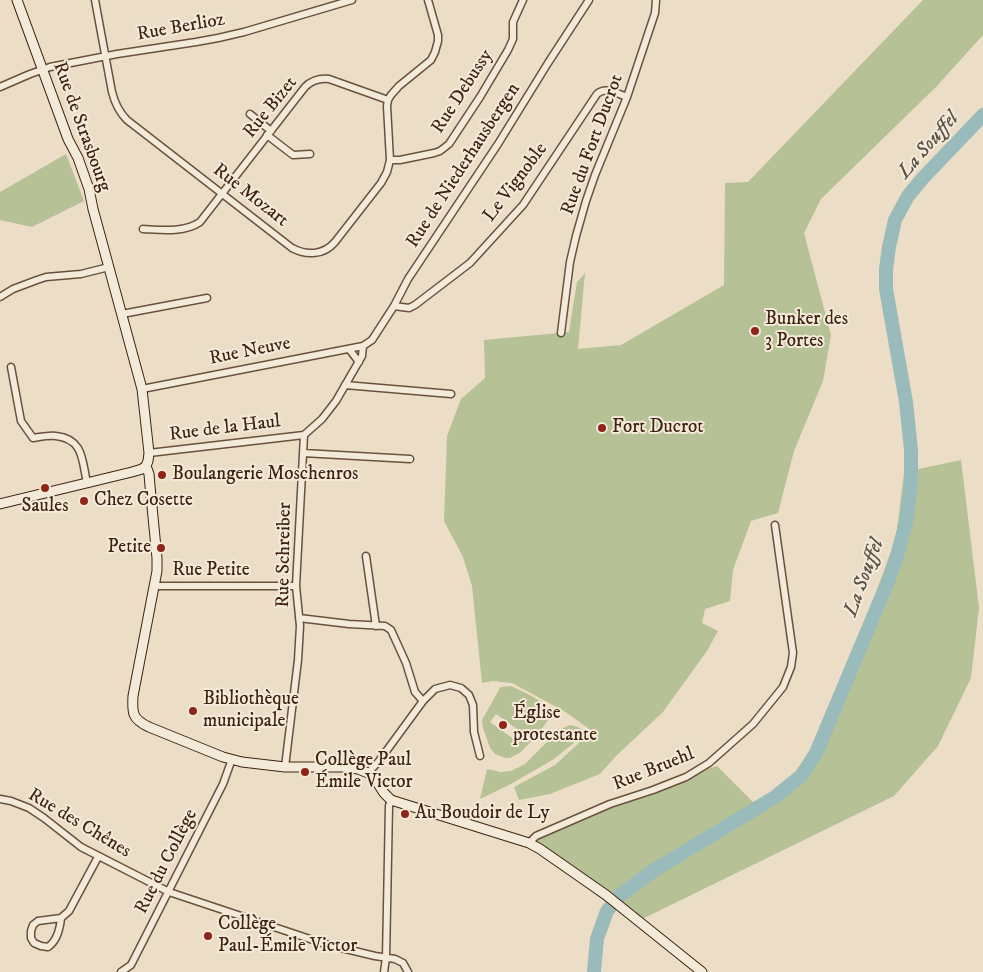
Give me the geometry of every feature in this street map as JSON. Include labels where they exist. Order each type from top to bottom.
[{"type":"street","name":"Rue de Strasbourg","points":[[17,0],[68,140],[78,158],[91,197],[142,388],[149,453],[146,466]]},
{"type":"street","name":"Rue Mozart","points":[[95,0],[114,101],[121,114],[292,248],[305,253],[320,252],[332,246],[381,183],[387,172],[390,160]]},
{"type":"street","name":"Rue Berlioz","points":[[0,87],[42,70],[218,38],[252,30],[352,0]]},
{"type":"street","points":[[390,160],[387,117],[388,100],[395,90],[431,60],[437,47],[438,35],[428,0]]},
{"type":"street","name":"Rue Debussy","points":[[390,160],[400,160],[434,153],[440,151],[448,144],[480,98],[511,45],[513,22],[523,0]]},
{"type":"street","name":"Rue de Niederhausbergen","points":[[363,346],[372,340],[394,306],[408,279],[498,144],[590,0]]},
{"type":"street","name":"Rue du Fort Ducrot","points":[[561,333],[569,269],[582,215],[594,175],[627,97],[655,13],[656,0]]},
{"type":"street","name":"Rue Bizet","points":[[143,229],[169,230],[196,225],[205,218],[305,87],[317,79],[335,80],[388,100]]},
{"type":"street","name":"Le Vignoble","points":[[394,306],[409,308],[415,305],[464,268],[492,240],[523,205],[597,94],[601,91],[609,90],[627,97]]},
{"type":"street","points":[[250,114],[293,155],[310,154]]},
{"type":"street","points":[[0,297],[38,280],[81,274],[109,267]]},
{"type":"street","points":[[122,314],[207,298]]},
{"type":"street","points":[[304,435],[322,419],[336,401],[362,356],[363,346]]},
{"type":"street","name":"Rue Neuve","points":[[142,388],[363,346]]},
{"type":"street","points":[[349,348],[359,362]]},
{"type":"street","points":[[11,367],[20,421],[32,438],[55,436],[68,438],[75,443],[80,450],[87,483]]},
{"type":"street","points":[[345,386],[451,394]]},
{"type":"street","name":"Rue Schreiber","points":[[285,767],[298,660],[300,626],[296,586],[304,435]]},
{"type":"street","name":"Rue de la Haul","points":[[149,453],[304,435]]},
{"type":"street","points":[[303,453],[410,458]]},
{"type":"street","points":[[0,504],[132,472],[146,466],[150,486],[157,571],[133,696],[132,708],[135,718],[149,727],[232,760],[285,767],[347,767],[358,769],[374,779],[391,800],[529,843],[606,895],[702,972]]},
{"type":"street","name":"Rue Bruehl","points":[[529,843],[536,836],[610,804],[653,790],[686,776],[709,763],[753,724],[783,687],[791,667],[793,653],[775,525]]},
{"type":"street","points":[[366,556],[376,626]]},
{"type":"street","name":"Rue Petite","points":[[155,586],[296,586]]},
{"type":"street","points":[[299,618],[385,626],[391,630],[406,663],[415,692],[423,701]]},
{"type":"street","points":[[368,774],[423,701],[435,689],[450,685],[461,688],[469,695],[473,705],[474,732],[480,756]]},
{"type":"street","name":"Rue du Collège","points":[[121,972],[130,965],[223,784],[232,760]]},
{"type":"street","name":"Rue des Chênes","points":[[0,799],[22,804],[36,812],[81,847],[168,892],[325,944],[395,959],[403,963],[408,972]]},
{"type":"street","points":[[384,972],[386,958],[389,806],[391,800]]},
{"type":"street","points":[[62,918],[38,921],[33,924],[31,938],[34,942],[48,948],[53,944],[60,929],[62,918],[69,911],[98,857]]},
{"type":"green space","points":[[923,0],[983,0],[983,35],[937,86],[821,199],[804,233],[831,335],[823,381],[794,451],[778,513],[751,521],[733,570],[730,601],[705,609],[702,623],[718,631],[707,651],[663,712],[617,755],[600,774],[550,794],[519,800],[514,787],[555,765],[592,731],[564,711],[512,683],[493,681],[482,683],[472,586],[463,557],[444,521],[447,436],[461,399],[485,378],[484,340],[569,332],[577,282],[585,273],[578,349],[621,345],[724,285],[725,183],[748,182]]},
{"type":"green space","points":[[66,154],[84,201],[32,227],[0,220],[0,192]]},
{"type":"green space","points":[[961,460],[979,608],[971,678],[938,746],[894,796],[634,923],[529,845],[563,820],[648,787],[717,766],[755,804],[814,760],[896,538],[904,472]]},
{"type":"green space","points":[[511,686],[528,694],[544,705],[551,713],[539,733],[521,752],[510,758],[495,754],[490,748],[483,728],[482,720],[501,687]],"holes":[[[496,714],[521,733],[518,739],[515,740],[490,722]]]},
{"type":"green space","points":[[570,725],[585,731],[580,738],[554,759],[511,784],[480,799],[487,769],[501,772],[511,771],[525,764],[559,730]]},
{"type":"waterway","name":"La Souffel","points":[[594,972],[597,939],[607,911],[619,896],[653,871],[775,797],[801,776],[816,753],[889,579],[907,518],[911,483],[911,450],[906,402],[886,289],[886,269],[895,220],[908,196],[922,179],[983,115]]},
{"type":"place","name":"Bunker des 3 Portes","points":[[755,331]]},
{"type":"place","name":"Fort Ducrot","points":[[602,428]]},
{"type":"place","name":"Boulangerie Moschenros","points":[[162,475]]},
{"type":"place","name":"Saules","points":[[45,488]]},
{"type":"place","name":"Chez Cosette","points":[[84,501]]},
{"type":"place","name":"Petite","points":[[161,548]]},
{"type":"place","name":"Bibliothèque municipale","points":[[193,711]]},
{"type":"place","name":"Église protestante","points":[[503,725]]},
{"type":"place","name":"Collège Paul Émile Victor","points":[[305,772]]},
{"type":"place","name":"Au Boudoir de Ly","points":[[405,814]]},
{"type":"place","name":"Collège Paul-Émile Victor","points":[[208,936]]}]
